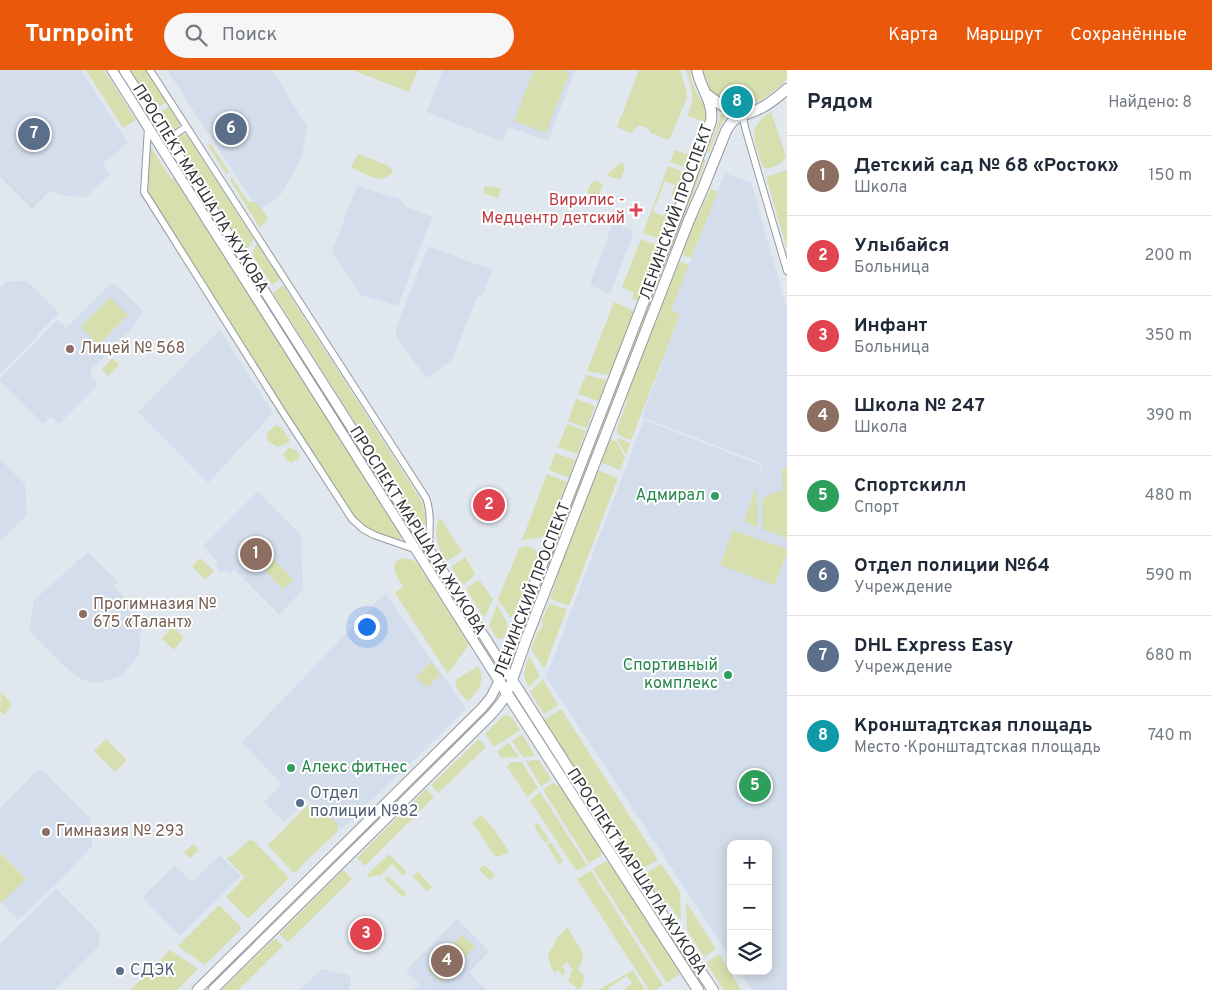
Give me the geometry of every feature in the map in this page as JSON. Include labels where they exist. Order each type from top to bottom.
[{"type":"main road","name":"ПРОСПЕКТ МАРШАЛА ЖУКОВА","points":[[112,70],[507,694],[698,990]]},
{"type":"main road","name":"ПРОСПЕКТ МАРШАЛА ЖУКОВА","points":[[124,70],[637,876],[713,990]]},
{"type":"main road","name":"ЛЕНИНСКИЙ ПРОСПЕКТ","points":[[197,990],[491,697],[499,681],[682,205],[711,121],[710,104],[697,70]]},
{"type":"main road","points":[[705,94],[722,106],[742,114],[762,108],[787,89]]},
{"type":"main road","name":"ЛЕНИНСКИЙ ПРОСПЕКТ","points":[[213,990],[501,704],[507,694],[526,640],[689,220],[726,131],[734,119],[742,114]]},
{"type":"street","points":[[150,70],[426,498],[429,505],[429,549]]},
{"type":"street","points":[[742,114],[746,134],[787,271]]},
{"type":"street","points":[[148,127],[144,192],[282,411],[352,519],[363,529],[374,535],[417,550]]},
{"type":"street","points":[[168,139],[186,127]]},
{"type":"shaded area","points":[[0,70],[81,70],[128,143],[102,164],[110,174],[86,197],[65,196],[50,191],[32,209],[0,177]]},
{"type":"shaded area","points":[[167,70],[272,70],[307,126],[302,156],[282,193],[259,211]]},
{"type":"shaded area","points":[[443,70],[575,70],[548,141],[508,127],[503,142],[427,112]]},
{"type":"shaded area","points":[[725,173],[751,182],[787,309],[787,990],[752,990],[742,975],[772,975],[772,840],[727,840],[727,952],[546,677],[644,420],[760,465],[763,474],[762,466],[759,462],[642,417],[680,315],[671,310]]},
{"type":"shaded area","points":[[357,186],[400,199],[407,207],[432,217],[398,306],[361,295],[332,252]]},
{"type":"shaded area","points":[[613,223],[634,231],[610,294],[590,285]]},
{"type":"shaded area","points":[[428,246],[492,270],[482,296],[478,295],[451,361],[426,378],[397,338],[396,328]]},
{"type":"shaded area","points":[[27,281],[59,313],[0,374],[0,288],[6,282]]},
{"type":"shaded area","name":"Лицей № 568","points":[[112,282],[143,311],[131,329],[91,370],[91,376],[98,384],[97,386],[59,424],[51,417],[43,424],[0,381],[0,378],[58,320],[66,328]]},
{"type":"shaded area","points":[[220,330],[273,413],[208,483],[138,412]]},
{"type":"shaded area","points":[[0,459],[25,484],[27,515],[0,541]]},
{"type":"shaded area","points":[[258,491],[301,535],[303,589],[280,615],[234,569],[229,573],[226,569],[221,573],[215,566],[218,562],[203,546]]},
{"type":"shaded area","name":"Прогимназия № 675 «Талант»","points":[[88,552],[118,582],[114,586],[125,597],[141,628],[139,655],[122,675],[98,683],[83,680],[69,670],[29,631],[34,600]]},
{"type":"shaded area","points":[[385,593],[466,709],[341,830],[307,799],[284,822],[264,802],[281,784],[242,742]]},
{"type":"shaded area","name":"Гимназия № 293","points":[[38,769],[43,770],[91,819],[92,846],[18,920],[0,902],[0,808]]},
{"type":"shaded area","points":[[220,855],[241,876],[180,936],[142,897],[175,865],[192,882]]},
{"type":"shaded area","points":[[56,889],[100,933],[99,946],[55,990],[0,990],[0,944]]},
{"type":"shaded area","points":[[457,919],[489,952],[469,972],[486,990],[413,990],[419,984],[406,971]]},
{"type":"shaded area","points":[[321,969],[349,975],[351,978],[349,990],[300,990]]},
{"type":"green space","points":[[86,70],[104,70],[136,120],[123,128]]},
{"type":"green space","points":[[130,70],[146,70],[167,102],[158,107],[145,88],[142,89]]},
{"type":"green space","points":[[352,70],[418,70],[409,92]]},
{"type":"green space","points":[[534,70],[561,70],[569,73],[546,133],[514,121]]},
{"type":"green space","points":[[639,70],[680,70],[687,98],[669,140],[651,133],[647,128],[639,125],[631,133],[617,127]]},
{"type":"green space","points":[[686,70],[690,70],[694,87],[706,108],[705,122],[688,116],[692,93]]},
{"type":"green space","points":[[703,70],[787,70],[787,79],[763,99],[744,105],[734,105],[724,102],[715,95],[707,83]]},
{"type":"green space","points":[[169,106],[180,124],[174,132],[169,131],[158,114]]},
{"type":"green space","points":[[771,112],[786,156],[780,163],[767,169],[763,167],[757,150],[754,132],[760,121]]},
{"type":"green space","points":[[720,114],[725,116],[709,153],[707,152]]},
{"type":"green space","points":[[185,134],[254,239],[246,251],[177,142],[180,136]]},
{"type":"green space","points":[[211,144],[229,172],[226,174],[208,146]]},
{"type":"green space","points":[[151,148],[171,179],[174,178],[374,491],[401,535],[400,540],[398,541],[366,527],[354,517],[149,195],[147,183],[148,150]]},
{"type":"green space","points":[[675,150],[688,155],[683,167],[670,162]]},
{"type":"green space","points":[[358,154],[389,166],[392,173],[387,177],[377,178],[351,167]]},
{"type":"green space","points":[[704,159],[706,160],[602,429],[600,428]]},
{"type":"green space","points":[[621,163],[624,164],[625,168],[620,180],[606,175]]},
{"type":"green space","points":[[668,166],[681,171],[681,178],[684,179],[679,198],[674,199],[671,196],[675,185],[665,181],[653,212],[663,216],[668,204],[673,203],[676,206],[662,240],[643,233]]},
{"type":"green space","points":[[787,170],[787,249],[766,177]]},
{"type":"green space","points":[[232,178],[248,202],[257,204],[268,218],[260,228],[230,180]]},
{"type":"green space","points":[[595,181],[603,184],[598,197],[587,193],[591,183]]},
{"type":"green space","points":[[485,186],[501,188],[498,198],[483,193]]},
{"type":"green space","points":[[711,189],[718,192],[691,258],[685,256],[683,253],[694,223]]},
{"type":"green space","points":[[641,239],[659,246],[661,249],[639,302],[632,299],[634,293],[622,287]]},
{"type":"green space","points":[[257,244],[280,279],[272,285],[253,256],[253,250]]},
{"type":"green space","points":[[682,262],[689,265],[671,310],[680,315],[630,440],[617,433],[627,401],[624,400],[679,263]]},
{"type":"green space","points":[[283,285],[421,500],[425,517],[423,527],[421,527],[273,293]]},
{"type":"green space","points":[[110,297],[128,315],[98,345],[81,327]]},
{"type":"green space","points":[[614,302],[635,312],[611,374],[587,371]]},
{"type":"green space","points":[[113,358],[119,365],[108,376],[102,369]]},
{"type":"green space","points":[[586,375],[607,381],[600,399],[597,401],[578,394]]},
{"type":"green space","points":[[576,399],[595,406],[587,428],[568,421]]},
{"type":"green space","points":[[567,424],[586,431],[577,454],[558,447]]},
{"type":"green space","points":[[276,425],[281,427],[290,440],[288,443],[277,447],[266,438],[268,432]]},
{"type":"green space","points":[[598,434],[600,435],[521,640],[519,639]]},
{"type":"green space","points":[[618,438],[630,443],[626,455],[617,440]]},
{"type":"green space","points":[[611,439],[616,441],[625,457],[620,470],[600,462],[607,442],[610,443]]},
{"type":"green space","points":[[289,448],[296,450],[300,455],[298,460],[292,463],[287,461],[283,455]]},
{"type":"green space","points":[[555,453],[575,460],[569,478],[549,470]]},
{"type":"green space","points":[[787,467],[787,538],[763,529],[762,507],[763,499],[771,493],[783,491],[782,469]]},
{"type":"green space","points":[[597,470],[618,478],[569,606],[550,599],[558,575],[556,574]]},
{"type":"green space","points":[[547,474],[567,482],[548,532],[541,537],[522,540]]},
{"type":"green space","points":[[756,486],[758,527],[744,521]]},
{"type":"green space","points":[[439,519],[442,520],[462,552],[447,561],[438,543]]},
{"type":"green space","points":[[733,530],[787,549],[775,585],[720,565]]},
{"type":"green space","points":[[527,546],[536,551],[538,558],[533,575],[530,575],[513,616],[510,617],[498,599],[519,548]]},
{"type":"green space","points":[[465,557],[475,573],[464,584],[451,567]]},
{"type":"green space","points":[[200,558],[214,571],[205,580],[192,566]]},
{"type":"green space","points":[[405,558],[418,564],[469,644],[448,674],[395,593],[403,587],[394,566],[396,562]]},
{"type":"green space","points":[[274,560],[293,580],[283,589],[264,569]]},
{"type":"green space","points":[[478,580],[493,599],[485,617],[467,590],[468,587]]},
{"type":"green space","points":[[549,604],[567,609],[545,667],[543,667],[531,649],[543,624],[541,623]]},
{"type":"green space","points":[[497,605],[507,623],[507,630],[501,639],[496,637],[489,626]]},
{"type":"green space","points":[[172,627],[184,637],[174,650],[162,639]]},
{"type":"green space","points":[[529,656],[540,676],[529,687],[524,675]]},
{"type":"green space","points":[[431,662],[440,674],[427,688],[416,677]]},
{"type":"green space","points":[[478,666],[481,675],[480,685],[475,694],[467,701],[457,688],[456,682],[457,679]]},
{"type":"green space","points":[[543,679],[558,705],[544,714],[530,692]]},
{"type":"green space","points":[[1,692],[12,704],[4,715],[0,711]]},
{"type":"green space","points":[[561,709],[658,860],[640,870],[544,720]]},
{"type":"green space","points":[[506,715],[512,719],[520,730],[494,747],[485,734]]},
{"type":"green space","points":[[522,734],[535,756],[523,757],[512,741]]},
{"type":"green space","points":[[106,739],[127,760],[115,772],[94,751]]},
{"type":"green space","points":[[479,739],[486,747],[438,793],[431,785]]},
{"type":"green space","points":[[509,743],[519,757],[501,758],[497,751]]},
{"type":"green space","points":[[539,760],[551,779],[541,787],[526,761]]},
{"type":"green space","points":[[510,762],[522,762],[538,788],[527,797],[507,767]]},
{"type":"green space","points":[[554,782],[557,786],[560,784],[602,851],[601,856],[589,863],[543,790]]},
{"type":"green space","points":[[426,789],[434,797],[365,866],[357,858]]},
{"type":"green space","points":[[540,792],[587,865],[578,870],[575,869],[530,800]]},
{"type":"green space","points":[[308,805],[318,809],[322,808],[338,825],[338,831],[293,873],[268,845]]},
{"type":"green space","points":[[481,815],[493,828],[509,852],[498,857],[495,856],[472,823]]},
{"type":"green space","points":[[538,823],[549,840],[545,843],[534,826]]},
{"type":"green space","points":[[250,840],[254,841],[289,878],[247,918],[226,897],[245,877],[226,858],[233,855]]},
{"type":"green space","points":[[551,842],[563,861],[559,864],[547,845]]},
{"type":"green space","points":[[193,844],[199,850],[190,858],[184,853]]},
{"type":"green space","points":[[0,853],[26,879],[2,903],[0,901]]},
{"type":"green space","points":[[389,854],[407,872],[403,876],[392,864],[381,875],[367,877],[368,874]]},
{"type":"green space","points":[[606,861],[611,864],[681,973],[667,983],[593,869]]},
{"type":"green space","points":[[661,864],[680,892],[681,918],[679,919],[667,902],[665,903],[653,891],[643,875]]},
{"type":"green space","points":[[484,865],[495,875],[490,880],[479,870]]},
{"type":"green space","points":[[343,870],[352,879],[288,942],[279,934]]},
{"type":"green space","points":[[591,871],[663,985],[655,990],[649,990],[577,879]]},
{"type":"green space","points":[[417,872],[432,887],[427,891],[413,877]]},
{"type":"green space","points":[[386,876],[405,892],[406,896],[402,896],[385,880]]},
{"type":"green space","points":[[686,902],[716,949],[704,957],[687,930]]},
{"type":"green space","points":[[219,905],[242,928],[205,965],[178,946]]},
{"type":"green space","points":[[567,927],[583,953],[583,959],[578,969],[585,977],[579,990],[568,981],[572,969],[567,962],[562,966],[565,970],[564,976],[558,970],[555,973],[551,967],[548,955],[558,937]]},
{"type":"green space","points":[[462,935],[475,947],[441,981],[428,969]]},
{"type":"green space","points":[[275,938],[283,946],[238,990],[221,990]]},
{"type":"green space","points":[[170,950],[198,969],[177,990],[130,990]]},
{"type":"green space","points":[[719,954],[727,967],[727,975],[732,975],[741,990],[724,990],[706,963]]},
{"type":"green space","points":[[633,970],[645,990],[624,990],[632,983],[627,976],[608,988],[609,990],[598,990]]},
{"type":"place","name":"Кронштадтская площадь","points":[[737,102]]},
{"type":"place","name":"Отдел полиции №64","points":[[231,129]]},
{"type":"place","name":"DHL Express Easy","points":[[34,134]]},
{"type":"place","name":"Вирилис - Медцентр детский","points":[[636,210]]},
{"type":"place","name":"Лицей № 568","points":[[70,349]]},
{"type":"place","name":"Адмирал","points":[[715,496]]},
{"type":"place","name":"Улыбайся","points":[[489,505]]},
{"type":"place","name":"Детский сад № 68 «Росток»","points":[[256,554]]},
{"type":"place","name":"Прогимназия № 675 «Талант»","points":[[83,614]]},
{"type":"place","name":"Спортивный комплекс","points":[[728,675]]},
{"type":"place","name":"Алекс фитнес","points":[[291,768]]},
{"type":"place","name":"Спортскилл","points":[[755,786]]},
{"type":"place","name":"Отдел полиции №82","points":[[300,803]]},
{"type":"place","name":"Гимназия № 293","points":[[46,832]]},
{"type":"place","name":"Инфант","points":[[366,934]]},
{"type":"place","name":"Школа № 247","points":[[447,961]]},
{"type":"place","name":"СДЭК","points":[[120,971]]}]
